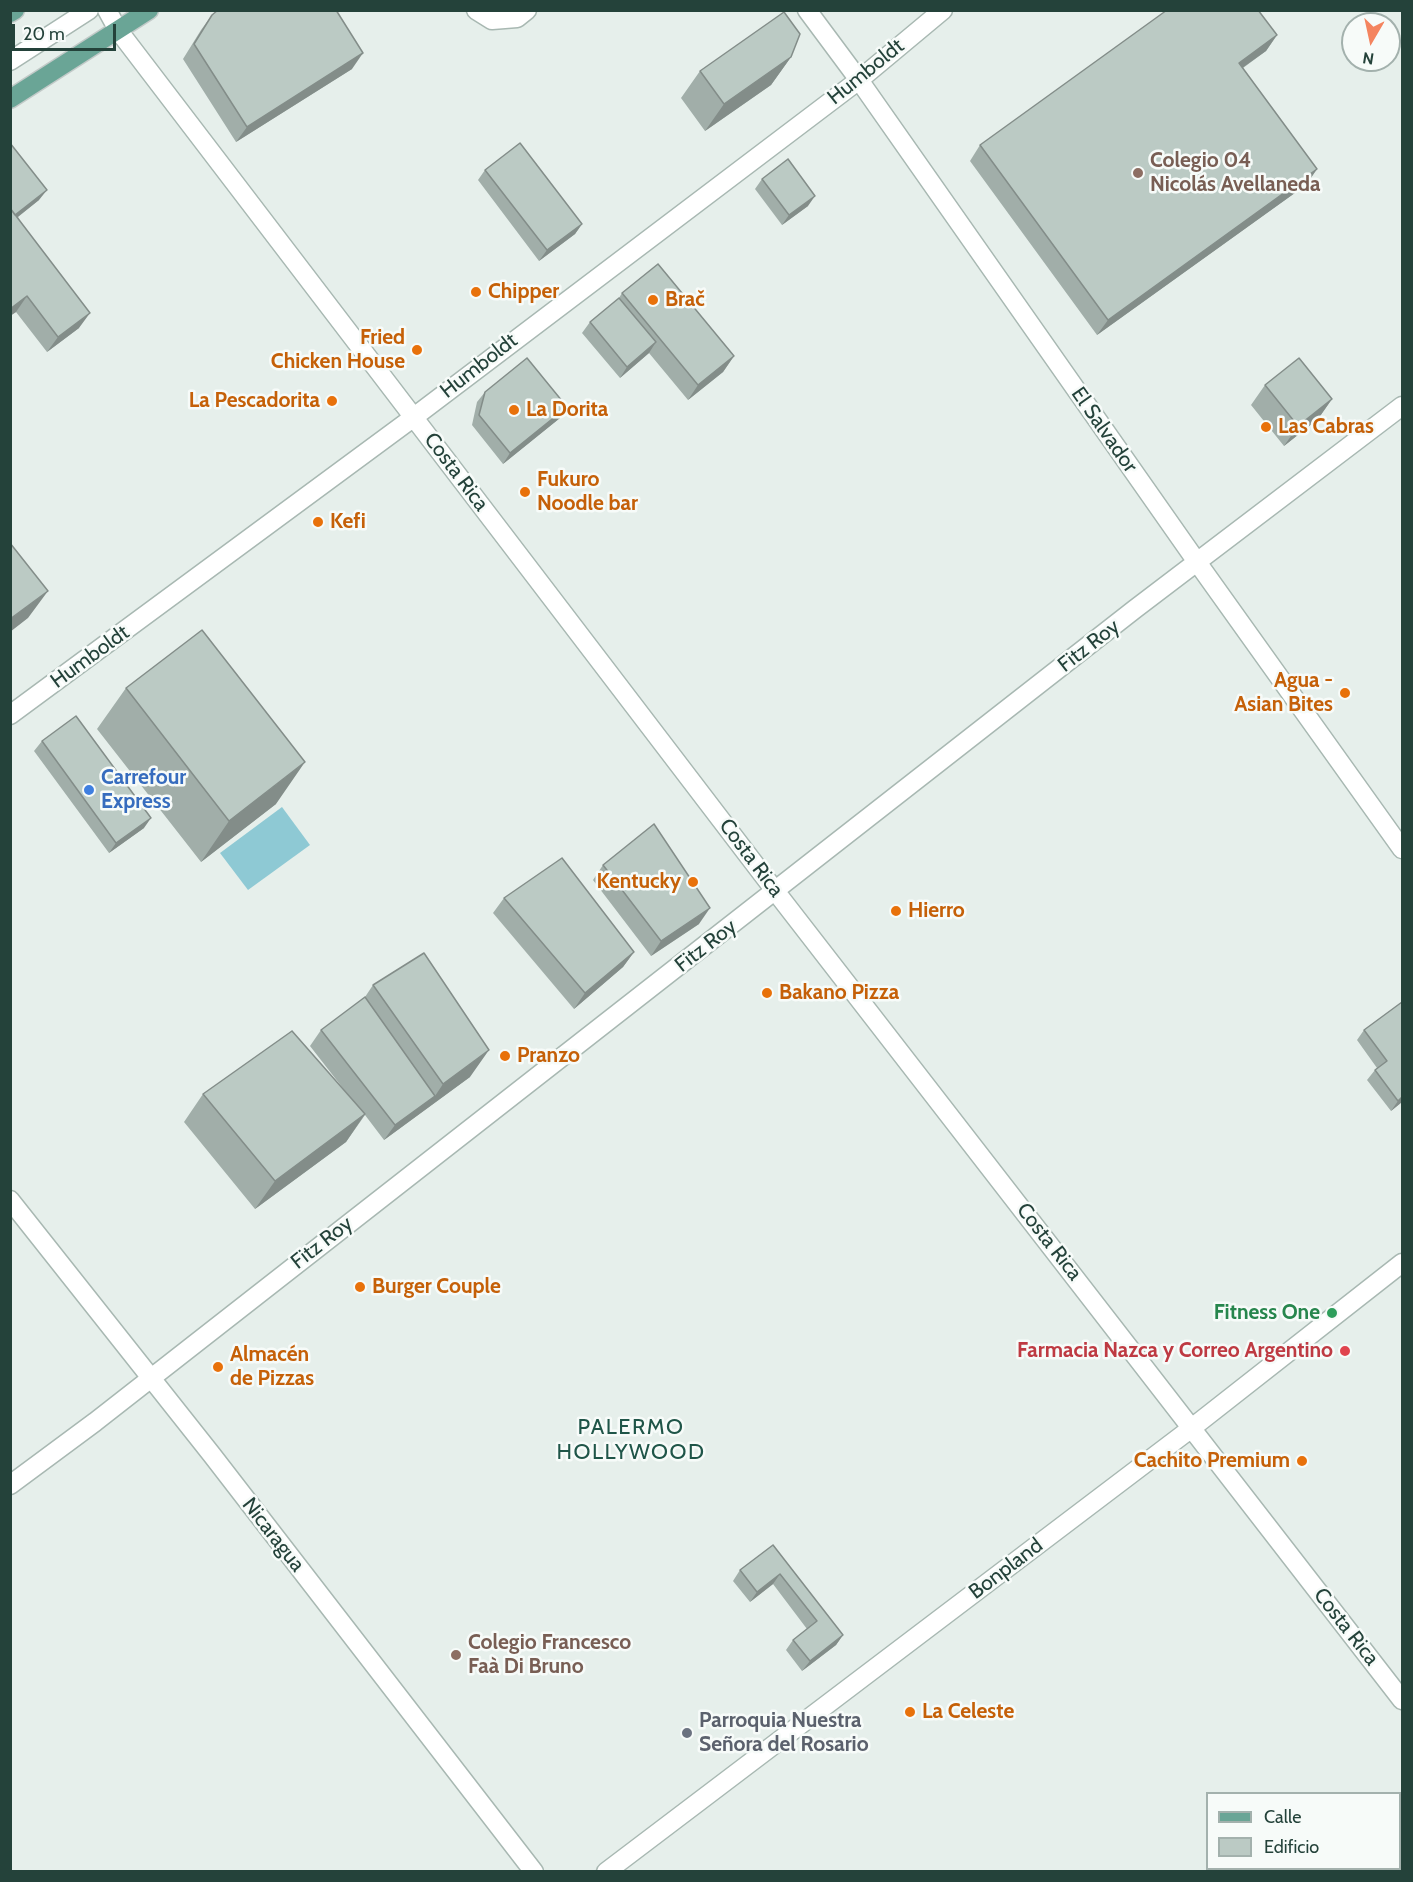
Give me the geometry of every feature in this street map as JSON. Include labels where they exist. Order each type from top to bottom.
[{"type":"main road","points":[[10,13],[15,10]]},
{"type":"main road","points":[[10,99],[149,10]]},
{"type":"street","points":[[10,61],[89,10]]},
{"type":"street","name":"Costa Rica","points":[[107,10],[118,30],[776,892],[1402,1700]]},
{"type":"street","points":[[476,10],[492,20],[516,18],[527,10]]},
{"type":"street","name":"El Salvador","points":[[807,10],[859,80],[1197,562],[1402,849]]},
{"type":"street","name":"Humboldt","points":[[10,715],[414,417],[859,80],[943,10]]},
{"type":"street","name":"Fitz Roy","points":[[10,1485],[95,1422],[1197,562],[1402,406]]},
{"type":"street","name":"Nicaragua","points":[[10,1200],[534,1872]]},
{"type":"street","name":"Bonpland","points":[[606,1872],[1192,1427],[1402,1263]]},
{"type":"water","points":[[282,807],[310,845],[248,890],[220,853]]},
{"type":"building","points":[[218,10],[336,10],[363,53],[247,127],[194,44],[212,15]]},
{"type":"building","name":"Colegio 04 Nicolás Avellaneda","points":[[1167,10],[1258,10],[1277,35],[1239,63],[1317,169],[1108,320],[980,145]]},
{"type":"building","points":[[784,12],[800,34],[791,57],[724,104],[700,71]]},
{"type":"building","points":[[10,143],[47,190],[15,215],[10,208]]},
{"type":"building","points":[[520,143],[582,224],[547,250],[485,170]]},
{"type":"building","points":[[788,159],[815,196],[789,215],[762,179]]},
{"type":"building","points":[[10,208],[90,313],[58,337],[27,296],[10,309]]},
{"type":"building","points":[[658,264],[734,356],[698,385],[622,293]]},
{"type":"building","points":[[619,298],[656,342],[627,367],[590,322]]},
{"type":"building","name":"La Dorita","points":[[527,358],[567,407],[510,453],[479,415],[485,392]]},
{"type":"building","points":[[1299,358],[1332,399],[1298,426],[1265,385]]},
{"type":"building","points":[[10,543],[48,591],[10,619]]},
{"type":"building","points":[[202,630],[305,762],[229,821],[126,688]]},
{"type":"building","name":"Carrefour Express","points":[[76,716],[151,818],[116,843],[42,741]]},
{"type":"building","points":[[654,824],[710,908],[661,941],[603,865]]},
{"type":"building","points":[[562,858],[634,952],[585,993],[504,898]]},
{"type":"building","points":[[424,953],[489,1050],[443,1084],[373,985]]},
{"type":"building","points":[[365,997],[435,1096],[395,1125],[321,1030]]},
{"type":"building","points":[[1402,1002],[1402,1097],[1398,1101],[1375,1070],[1387,1061],[1364,1030]]},
{"type":"building","points":[[292,1031],[365,1114],[275,1181],[203,1094]]},
{"type":"building","points":[[773,1545],[843,1635],[810,1661],[793,1640],[817,1621],[780,1574],[757,1592],[740,1570]]},
{"type":"place","name":"Colegio 04 Nicolás Avellaneda","points":[[1138,173]]},
{"type":"place","name":"Chipper","points":[[476,292]]},
{"type":"place","name":"Brač","points":[[653,300]]},
{"type":"place","name":"Fried Chicken House","points":[[417,350]]},
{"type":"place","name":"La Pescadorita","points":[[332,401]]},
{"type":"place","name":"La Dorita","points":[[514,410]]},
{"type":"place","name":"Las Cabras","points":[[1266,427]]},
{"type":"place","name":"Fukuro Noodle bar","points":[[525,492]]},
{"type":"place","name":"Kefi","points":[[318,522]]},
{"type":"place","name":"Agua - Asian Bites","points":[[1345,693]]},
{"type":"place","name":"Carrefour Express","points":[[89,790]]},
{"type":"place","name":"Kentucky","points":[[693,882]]},
{"type":"place","name":"Hierro","points":[[896,911]]},
{"type":"place","name":"Bakano Pizza","points":[[767,993]]},
{"type":"place","name":"Pranzo","points":[[505,1056]]},
{"type":"place","name":"Burger Couple","points":[[360,1287]]},
{"type":"place","name":"Fitness One","points":[[1332,1313]]},
{"type":"place","name":"Farmacia Nazca y Correo Argentino","points":[[1345,1351]]},
{"type":"place","name":"Almacén de Pizzas","points":[[218,1367]]},
{"type":"place","name":"Cachito Premium","points":[[1302,1461]]},
{"type":"place","name":"Colegio Francesco Faà Di Bruno","points":[[456,1655]]},
{"type":"place","name":"La Celeste","points":[[910,1712]]},
{"type":"place","name":"Parroquia Nuestra Señora del Rosario","points":[[687,1733]]},
{"type":"district","name":"PALERMO HOLLYWOOD","points":[[631,1440]]}]
